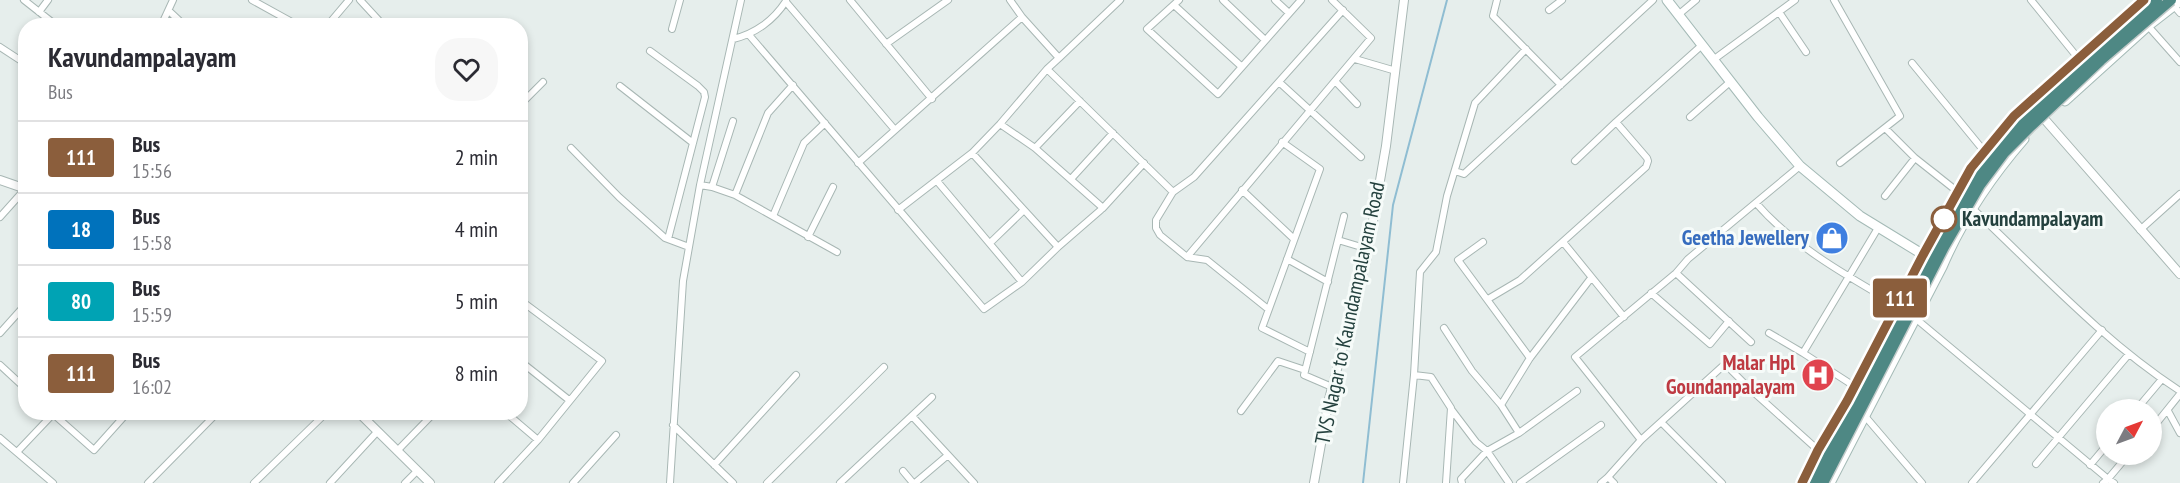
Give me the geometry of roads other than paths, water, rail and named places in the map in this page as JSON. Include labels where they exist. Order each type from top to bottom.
[{"type":"highway","points":[[1814,483],[1966,191],[1994,153],[2026,118],[2157,0]]},
{"type":"highway","points":[[1831,481],[1944,247],[1980,185],[2004,153],[2102,60],[2176,5]]},
{"type":"main road","points":[[1667,0],[1701,46],[1800,166],[1860,216],[1942,267]]},
{"type":"main road","points":[[1802,483],[1923,255],[1984,151],[2030,101],[2144,0]]},
{"type":"main road","points":[[1831,481],[1942,267],[1956,235],[2007,159],[2045,119],[2148,26],[2176,5]]},
{"type":"street","points":[[24,0],[47,18]]},
{"type":"street","points":[[39,12],[48,0]]},
{"type":"street","points":[[165,18],[173,0]]},
{"type":"street","points":[[252,0],[285,18]]},
{"type":"street","points":[[334,18],[349,0]]},
{"type":"street","points":[[360,0],[377,18]]},
{"type":"street","points":[[672,29],[680,0]]},
{"type":"street","points":[[670,483],[683,281],[700,184],[741,0]]},
{"type":"street","points":[[850,0],[932,99]]},
{"type":"street","points":[[886,44],[948,0]]},
{"type":"street","points":[[1010,0],[1022,17],[1059,58]]},
{"type":"street","points":[[898,210],[972,153],[1047,69],[1120,0]]},
{"type":"street","points":[[1223,0],[1265,40]]},
{"type":"street","points":[[1275,0],[1289,14]]},
{"type":"street","points":[[1242,67],[1176,2],[1147,30],[1218,94],[1242,67],[1265,40],[1301,0]]},
{"type":"street","points":[[1187,257],[1371,38],[1332,0]]},
{"type":"street","name":"TVS Nagar to Kaundampalayam Road","points":[[1314,483],[1332,387],[1368,249],[1386,146],[1404,0]]},
{"type":"street","points":[[1497,0],[1493,15],[1561,85]]},
{"type":"street","points":[[1549,10],[1562,0]]},
{"type":"street","points":[[1455,171],[1464,174],[1653,0]]},
{"type":"street","points":[[1678,15],[1696,0]]},
{"type":"street","points":[[1713,60],[1795,0]]},
{"type":"street","points":[[1834,0],[1900,116],[1840,163]]},
{"type":"street","points":[[2031,0],[2078,58]]},
{"type":"street","points":[[733,39],[750,36],[763,26],[786,1],[895,130]]},
{"type":"street","points":[[1268,309],[1207,260],[1187,257],[1160,235],[1156,228],[1158,213],[1173,192],[1194,177],[1343,10]]},
{"type":"street","points":[[169,11],[176,18]]},
{"type":"street","points":[[1779,12],[1806,52]]},
{"type":"street","points":[[858,163],[1022,17]]},
{"type":"street","points":[[2148,26],[2180,62]]},
{"type":"street","points":[[750,36],[984,309],[1022,282],[1103,208],[1144,163]]},
{"type":"street","points":[[1575,161],[1701,46]]},
{"type":"street","points":[[0,47],[18,59]]},
{"type":"street","points":[[1403,483],[1414,375],[1420,272],[1436,252],[1447,196],[1475,103],[1526,49]]},
{"type":"street","points":[[650,51],[704,92],[705,97],[668,239]]},
{"type":"street","points":[[1354,59],[1396,71]]},
{"type":"street","points":[[1912,63],[1984,151]]},
{"type":"street","points":[[1047,69],[1173,192]]},
{"type":"street","points":[[1335,81],[1357,104]]},
{"type":"street","points":[[528,97],[543,82]]},
{"type":"street","points":[[1279,82],[1361,157]]},
{"type":"street","points":[[1690,117],[1730,82]]},
{"type":"street","points":[[735,195],[768,113],[793,85]]},
{"type":"street","points":[[620,86],[693,143]]},
{"type":"street","points":[[1035,148],[1080,101]]},
{"type":"street","points":[[2030,101],[2180,274]]},
{"type":"street","points":[[712,187],[733,121]]},
{"type":"street","points":[[1488,299],[1520,280],[1648,164],[1647,158],[1616,122]]},
{"type":"street","points":[[772,216],[804,143],[825,123]]},
{"type":"street","points":[[1000,124],[1035,148],[1103,208]]},
{"type":"street","points":[[1885,128],[1915,158],[1958,192]]},
{"type":"street","points":[[1071,179],[1113,133]]},
{"type":"street","points":[[1282,142],[1320,169],[1262,328],[1310,352]]},
{"type":"street","points":[[572,148],[619,197],[668,239],[689,247]]},
{"type":"street","points":[[972,153],[1058,247]]},
{"type":"street","points":[[1885,196],[1915,158]]},
{"type":"street","points":[[1641,440],[1575,357],[1800,166]]},
{"type":"street","points":[[0,180],[18,186]]},
{"type":"street","points":[[937,181],[1022,282]]},
{"type":"street","points":[[700,184],[735,195],[837,252]]},
{"type":"street","points":[[808,237],[833,187]]},
{"type":"street","points":[[1242,190],[1294,239]]},
{"type":"street","points":[[2140,230],[2180,194]]},
{"type":"street","points":[[0,217],[18,196]]},
{"type":"street","points":[[1756,203],[1774,224],[1849,277],[1897,305]]},
{"type":"street","points":[[1973,209],[2129,354],[2180,392],[2162,418]]},
{"type":"street","points":[[990,243],[1024,210]]},
{"type":"street","points":[[1332,387],[1304,375],[1344,216]]},
{"type":"street","points":[[1803,353],[1878,228]]},
{"type":"street","points":[[1338,240],[1368,249]]},
{"type":"street","points":[[1483,242],[1458,260],[1530,358]]},
{"type":"street","points":[[1563,242],[1624,317]]},
{"type":"street","points":[[1287,259],[1328,282]]},
{"type":"street","points":[[1676,273],[1751,342]]},
{"type":"street","points":[[1501,405],[1530,358],[1592,279]]},
{"type":"street","points":[[1651,293],[1710,344],[1729,321]]},
{"type":"street","points":[[498,483],[538,440],[602,361],[528,306]]},
{"type":"street","points":[[0,333],[18,313]]},
{"type":"street","points":[[1915,318],[2058,437],[2105,481],[2114,483]]},
{"type":"street","points":[[1444,328],[1472,371],[1501,405],[1519,433]]},
{"type":"street","points":[[1972,483],[2102,330]]},
{"type":"street","points":[[1769,333],[1854,386]]},
{"type":"street","points":[[2036,464],[2129,354]]},
{"type":"street","points":[[1241,411],[1278,361],[1305,370]]},
{"type":"street","points":[[1601,483],[1641,440],[1725,364],[1818,450]]},
{"type":"street","points":[[0,365],[18,382]]},
{"type":"street","points":[[528,367],[569,400]]},
{"type":"street","points":[[767,483],[884,367]]},
{"type":"street","points":[[714,465],[796,375]]},
{"type":"street","points":[[1414,375],[1431,377],[1476,442],[1487,451],[1509,483]]},
{"type":"street","points":[[2145,399],[2162,379]]},
{"type":"street","points":[[1462,483],[1461,479],[1487,451],[1519,433],[1577,391]]},
{"type":"street","points":[[840,483],[932,397]]},
{"type":"street","points":[[1446,483],[1451,408]]},
{"type":"street","points":[[2168,411],[2180,433]]},
{"type":"street","points":[[1864,415],[1922,483]]},
{"type":"street","points":[[912,416],[974,483]]},
{"type":"street","points":[[17,452],[46,420]]},
{"type":"street","points":[[60,420],[94,450],[121,420]]},
{"type":"street","points":[[148,483],[210,420]]},
{"type":"street","points":[[254,483],[319,420]]},
{"type":"street","points":[[366,420],[430,483]]},
{"type":"street","points":[[397,451],[427,420]]},
{"type":"street","points":[[514,420],[538,440]]},
{"type":"street","points":[[1662,423],[1722,483]]},
{"type":"street","points":[[673,425],[733,483]]},
{"type":"street","points":[[1520,483],[1601,425]]},
{"type":"street","points":[[330,483],[377,432]]},
{"type":"street","points":[[573,483],[616,435]]},
{"type":"street","points":[[0,438],[53,483]]},
{"type":"street","points":[[903,471],[914,483],[948,455]]},
{"type":"street","points":[[2090,465],[2096,458]]},
{"type":"street","points":[[2105,481],[2119,465]]},
{"type":"street","points":[[405,483],[417,471]]},
{"type":"street","points":[[1608,477],[1614,483]]},
{"type":"waterway","points":[[1363,483],[1393,205],[1447,0]]},
{"type":"place","name":"Kavundampalayam","points":[[1944,219]]},
{"type":"place","name":"Geetha Jewellery","points":[[1832,238]]},
{"type":"place","name":"Malar Hpl Goundanpalayam","points":[[1818,375]]}]
